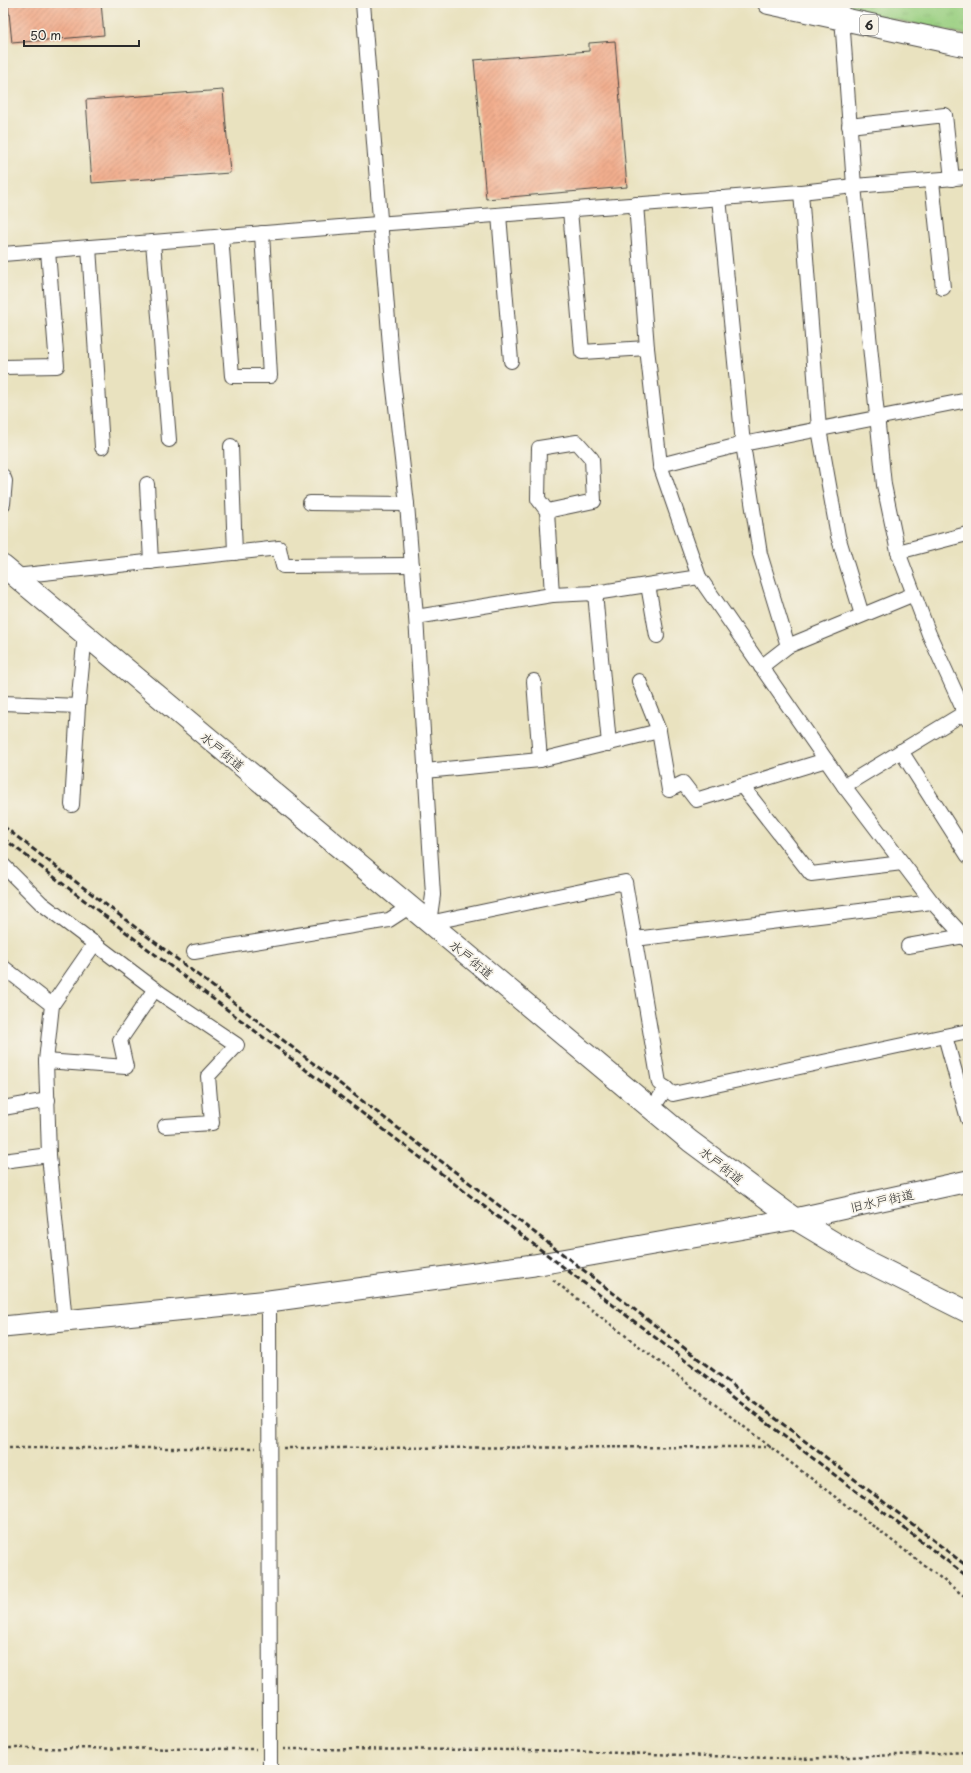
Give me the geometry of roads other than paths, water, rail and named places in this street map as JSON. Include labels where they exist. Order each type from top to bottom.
[{"type":"highway","name":"6","points":[[769,3],[842,11],[968,46]]},
{"type":"main road","name":"水戸街道","points":[[9,571],[652,1109],[750,1187],[796,1219],[860,1258],[968,1312]]},
{"type":"main road","name":"旧水戸街道","points":[[3,1327],[269,1301],[534,1265],[796,1219],[968,1182]]},
{"type":"street","points":[[363,3],[392,371],[407,504],[416,618],[433,895],[429,923],[625,882],[660,1083],[673,1094],[968,1031]]},
{"type":"street","points":[[842,11],[854,186],[884,486],[898,552],[929,634],[966,716],[901,751],[844,786]]},
{"type":"street","points":[[849,126],[945,115],[952,179]]},
{"type":"street","points":[[3,254],[381,223],[801,192],[854,186],[968,177]]},
{"type":"street","points":[[932,181],[943,288]]},
{"type":"street","points":[[801,192],[819,429],[838,536],[862,615]]},
{"type":"street","points":[[719,198],[743,444],[760,554],[788,646]]},
{"type":"street","points":[[636,204],[647,348],[660,465],[699,577],[844,786],[932,902],[966,938]]},
{"type":"street","points":[[570,210],[582,352],[647,348]]},
{"type":"street","points":[[499,215],[511,361]]},
{"type":"street","points":[[221,236],[232,376],[270,376],[262,233]]},
{"type":"street","points":[[153,242],[169,440]]},
{"type":"street","points":[[89,248],[102,447]]},
{"type":"street","points":[[3,367],[57,366],[48,251]]},
{"type":"street","points":[[660,465],[743,444],[968,400]]},
{"type":"street","points":[[547,511],[594,501],[592,459],[577,442],[539,448],[538,499],[547,511],[552,595]]},
{"type":"street","points":[[230,446],[235,553]]},
{"type":"street","points":[[3,476],[5,481],[3,504]]},
{"type":"street","points":[[146,484],[151,562]]},
{"type":"street","points":[[310,503],[407,504]]},
{"type":"street","points":[[898,552],[968,535]]},
{"type":"street","points":[[9,571],[151,562],[279,548],[283,566],[412,565]]},
{"type":"street","points":[[416,618],[552,595],[595,593],[699,577]]},
{"type":"street","points":[[648,585],[657,636]]},
{"type":"street","points":[[595,593],[609,744]]},
{"type":"street","points":[[761,667],[788,646],[914,594]]},
{"type":"street","points":[[72,805],[78,706],[85,634]]},
{"type":"street","points":[[534,681],[540,760]]},
{"type":"street","points":[[639,681],[659,731],[669,790],[683,783],[696,800],[826,760]]},
{"type":"street","points":[[3,703],[78,706]]},
{"type":"street","points":[[425,771],[540,760],[659,731]]},
{"type":"street","points":[[901,751],[968,856]]},
{"type":"street","points":[[742,786],[811,874],[902,863]]},
{"type":"street","points":[[3,865],[41,903],[155,989],[237,1045],[208,1076],[212,1123],[165,1126]]},
{"type":"street","points":[[635,939],[932,902]]},
{"type":"street","points":[[194,952],[389,920],[410,907]]},
{"type":"street","points":[[908,946],[966,938]]},
{"type":"street","points":[[65,1322],[49,1154],[46,1061],[52,1005],[95,943]]},
{"type":"street","points":[[3,966],[52,1005]]},
{"type":"street","points":[[46,1061],[126,1067],[120,1040],[155,989]]},
{"type":"street","points":[[945,1036],[968,1119]]},
{"type":"street","points":[[652,1109],[666,1088]]},
{"type":"street","points":[[3,1108],[48,1100]]},
{"type":"street","points":[[3,1161],[49,1154]]},
{"type":"street","points":[[269,1301],[270,1770]]},
{"type":"railway","points":[[3,826],[569,1259],[968,1567]]},
{"type":"railway","points":[[3,838],[968,1577]]}]
